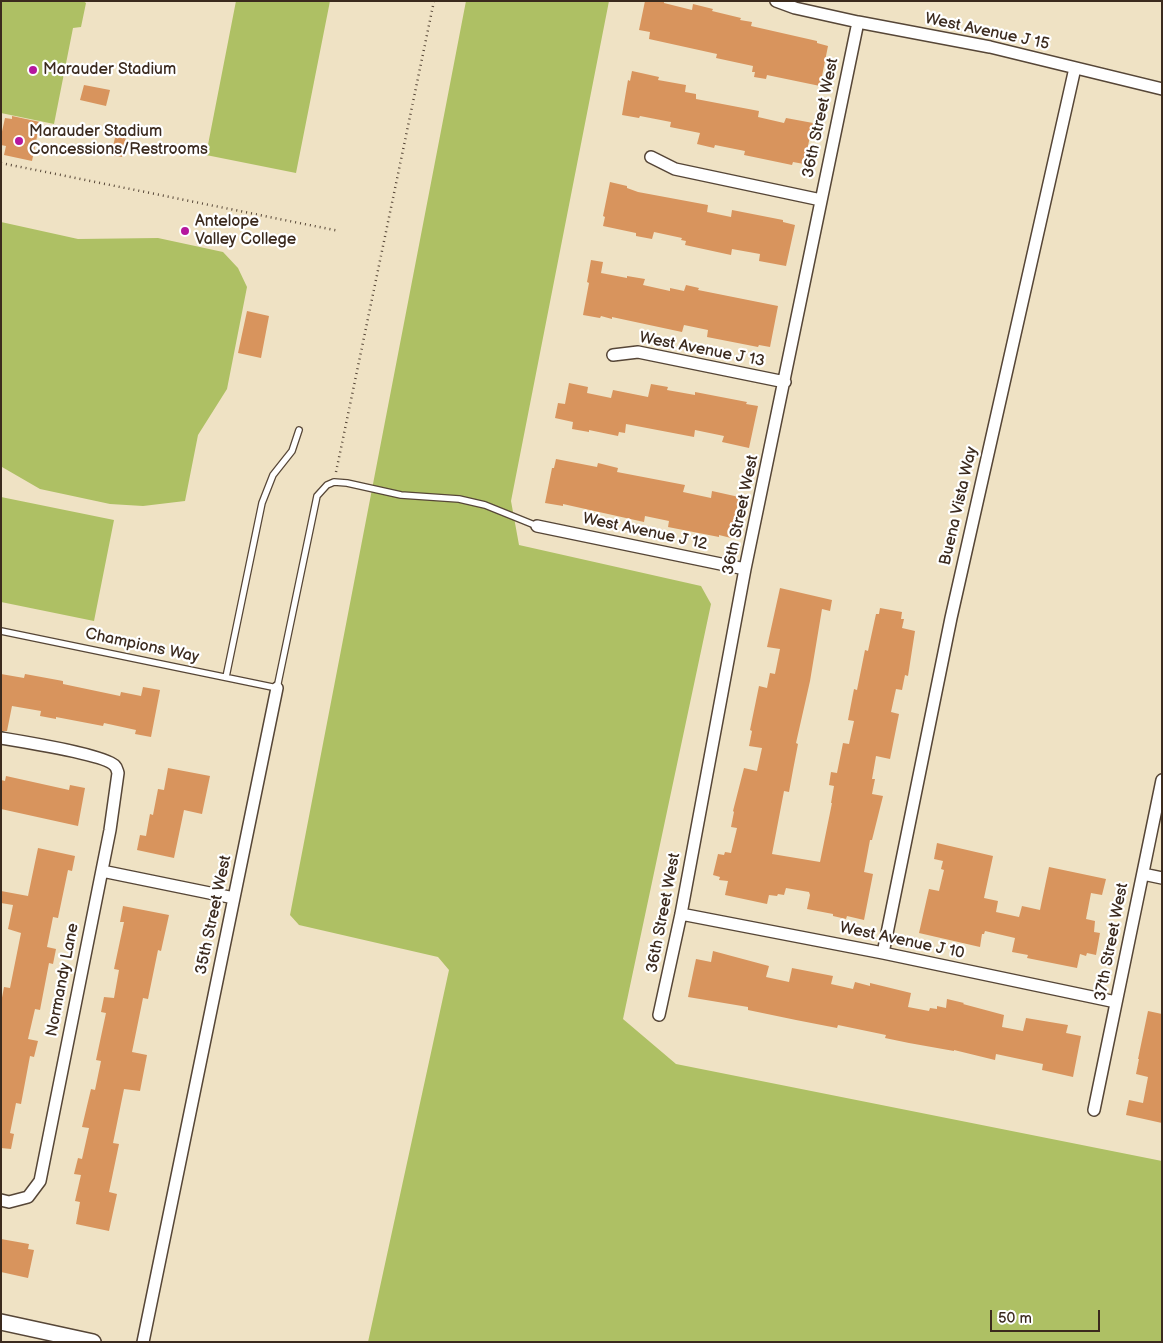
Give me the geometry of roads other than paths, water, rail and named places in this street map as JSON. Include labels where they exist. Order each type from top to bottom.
[{"type":"street","name":"West Avenue J 15","points":[[776,1],[795,8],[858,22],[990,46],[1162,89]]},
{"type":"street","name":"36th Street West","points":[[659,1015],[681,914],[745,569],[858,22]]},
{"type":"street","name":"Buena Vista Way","points":[[883,953],[951,618],[1075,68]]},
{"type":"street","points":[[651,157],[675,169],[821,200]]},
{"type":"street","name":"West Avenue J 13","points":[[613,355],[638,352],[785,382]]},
{"type":"street","name":"West Avenue J 12","points":[[537,526],[745,569]]},
{"type":"street","name":"35th Street West","points":[[143,1342],[277,688]]},
{"type":"street","name":"Normandy Lane","points":[[1,738],[62,749],[107,761],[116,766],[118,773],[102,871],[40,1181],[28,1197],[9,1202],[1,1200]]},
{"type":"street","name":"37th Street West","points":[[1094,1110],[1162,780]]},
{"type":"street","points":[[102,871],[234,898]]},
{"type":"street","points":[[1143,874],[1162,878]]},
{"type":"street","name":"West Avenue J 10","points":[[681,914],[883,953],[1116,1002]]},
{"type":"street","points":[[1,1322],[93,1342]]},
{"type":"lane","points":[[226,678],[262,503],[273,476],[292,451],[298,430]]},
{"type":"lane","name":"35th Street West","points":[[277,688],[317,496],[327,485],[334,482],[347,483],[401,495],[459,499],[485,505],[537,526]]},
{"type":"lane","name":"Champions Way","points":[[1,631],[277,688]]},
{"type":"place","name":"Marauder Stadium","points":[[33,70]]},
{"type":"place","name":"Marauder Stadium Concessions/Restrooms","points":[[19,141]]},
{"type":"place","name":"Antelope Valley College","points":[[185,231]]}]
